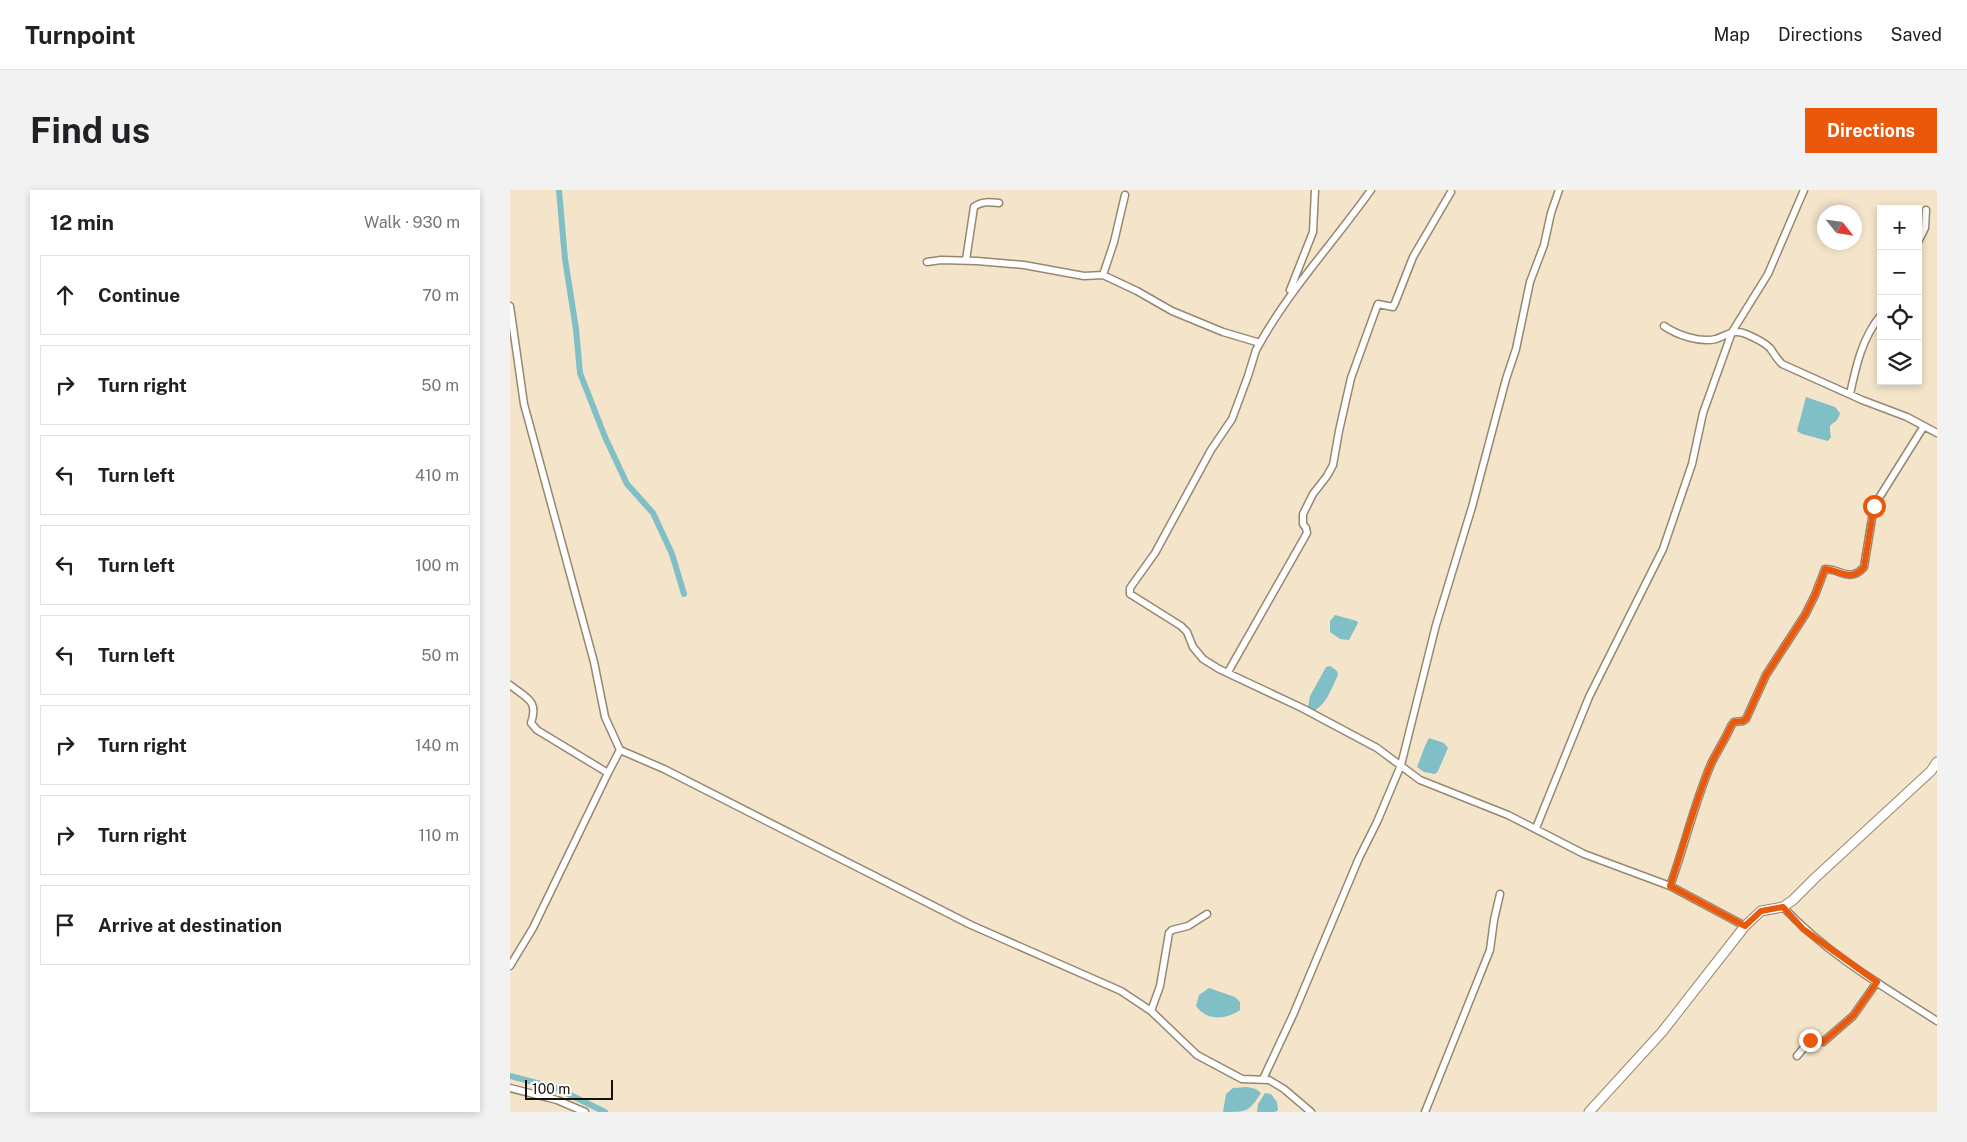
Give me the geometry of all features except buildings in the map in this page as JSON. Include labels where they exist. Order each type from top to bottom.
[{"type":"street","points":[[1286,300],[1313,232],[1315,190]]},
{"type":"street","points":[[1370,190],[1329,247],[1302,277],[1260,343],[1232,419],[1211,450],[1154,553],[1130,588],[1130,594],[1187,632],[1194,647],[1203,659],[1377,748],[1420,780],[1536,828],[1584,854],[1670,886],[1745,926]]},
{"type":"street","points":[[1263,1079],[1293,1015],[1401,765],[1436,625],[1472,507],[1506,379],[1516,349],[1530,282],[1544,246],[1551,213],[1559,190]]},
{"type":"street","points":[[1536,828],[1589,697],[1664,549],[1692,464],[1702,413],[1732,332],[1768,274],[1804,190]]},
{"type":"street","points":[[1228,672],[1307,533],[1303,524],[1304,514],[1314,494],[1333,465],[1338,431],[1352,378],[1378,304],[1393,307],[1413,257],[1451,192]]},
{"type":"street","points":[[1103,275],[1114,242],[1125,195]]},
{"type":"street","points":[[966,260],[974,206],[987,202],[999,203]]},
{"type":"street","points":[[1922,234],[1925,228],[1926,210]]},
{"type":"street","points":[[927,262],[966,260],[1024,265],[1084,276],[1103,275],[1137,291],[1172,311],[1222,332],[1260,343]]},
{"type":"street","points":[[510,306],[513,359],[524,404],[594,662],[605,717],[620,750],[664,768],[971,925],[1122,991],[1151,1011],[1197,1055],[1242,1079],[1269,1080],[1311,1112]]},
{"type":"street","points":[[1850,394],[1857,361],[1869,333],[1877,321]]},
{"type":"street","points":[[1664,326],[1681,334],[1703,339],[1715,339],[1732,332],[1746,334],[1770,348],[1782,364],[1891,412],[1907,417],[1937,433]]},
{"type":"street","points":[[1670,886],[1680,858],[1688,826],[1705,781],[1731,726],[1734,722],[1746,719],[1766,675],[1805,615],[1825,569],[1841,572],[1846,576],[1853,575],[1864,567],[1874,506],[1924,426]]},
{"type":"street","points":[[510,686],[533,703],[531,723],[537,730],[608,773]]},
{"type":"street","points":[[510,966],[533,928],[620,750]]},
{"type":"street","points":[[1589,1112],[1662,1032],[1745,926],[1761,911],[1783,907],[1798,897],[1815,878],[1931,771],[1937,762]]},
{"type":"street","points":[[1425,1112],[1490,950],[1500,894]]},
{"type":"street","points":[[1783,907],[1803,929],[1877,982],[1937,1021]]},
{"type":"street","points":[[1151,1011],[1160,986],[1169,933],[1172,930],[1188,926],[1207,914]]},
{"type":"street","points":[[1797,1056],[1812,1038],[1823,1042],[1853,1016],[1877,982]]},
{"type":"street","points":[[510,1088],[557,1100],[585,1112]]},
{"type":"water","points":[[1806,397],[1835,407],[1840,413],[1830,427],[1831,437],[1828,441],[1797,431]]},
{"type":"water","points":[[1335,615],[1357,621],[1358,623],[1349,640],[1340,639],[1330,632],[1330,621]]},
{"type":"water","points":[[1330,666],[1337,671],[1338,675],[1325,701],[1318,709],[1313,711],[1308,707],[1310,696],[1326,667]]},
{"type":"water","points":[[1429,738],[1444,743],[1448,748],[1435,774],[1424,772],[1417,767]]},
{"type":"water","points":[[1209,988],[1235,997],[1240,1002],[1240,1010],[1222,1017],[1211,1016],[1200,1011],[1196,1006],[1199,995]]},
{"type":"water","points":[[1247,1087],[1256,1089],[1261,1093],[1253,1104],[1246,1110],[1223,1112],[1226,1094],[1233,1088]]},
{"type":"water","points":[[1265,1093],[1271,1094],[1277,1102],[1278,1110],[1275,1112],[1257,1112],[1258,1104]]},
{"type":"waterway","points":[[559,190],[565,259],[576,329],[580,373],[605,437],[627,484],[653,513],[672,554],[684,594]]},
{"type":"waterway","points":[[510,1076],[556,1088],[605,1112]]},
{"type":"route","points":[[1810,1040],[1812,1038],[1823,1042],[1853,1016],[1877,982],[1803,929],[1783,907],[1761,911],[1745,926],[1670,886],[1680,858],[1688,826],[1712,763],[1731,726],[1734,722],[1746,719],[1766,675],[1805,615],[1815,595],[1823,571],[1828,569],[1841,572],[1846,576],[1861,571],[1864,567],[1874,506]]}]
